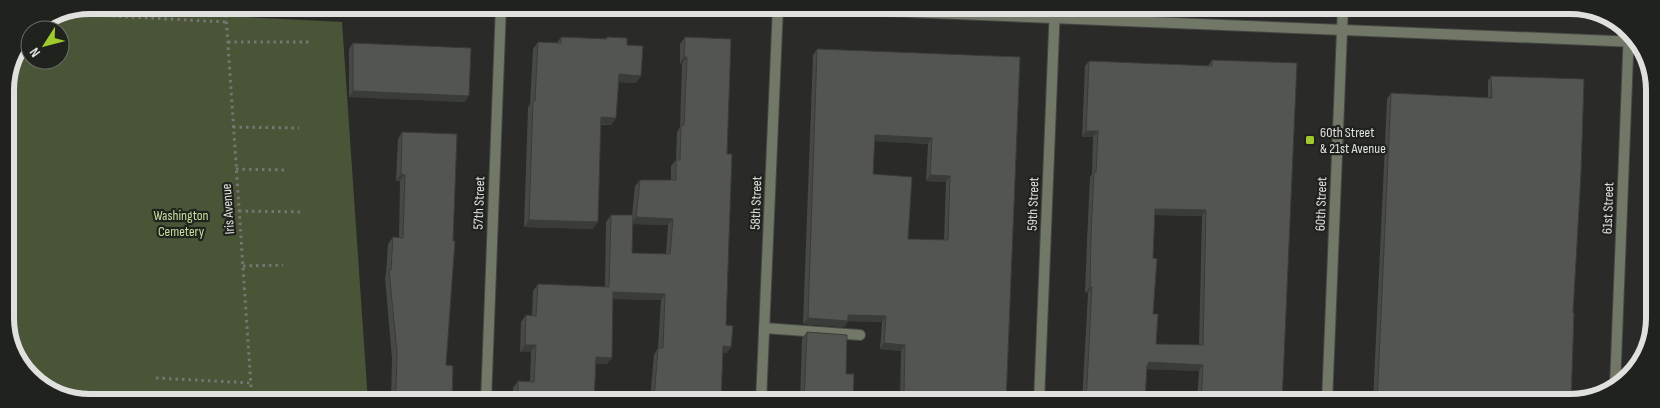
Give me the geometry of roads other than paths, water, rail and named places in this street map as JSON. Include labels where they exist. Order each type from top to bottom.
[{"type":"street","name":"57th Street","points":[[486,394],[501,14]]},
{"type":"street","name":"58th Street","points":[[761,394],[778,14]]},
{"type":"street","name":"59th Street","points":[[1039,394],[1055,14]]},
{"type":"street","points":[[1087,14],[1342,30],[1629,42]]},
{"type":"street","name":"60th Street","points":[[1327,394],[1343,14]]},
{"type":"street","name":"61st Street","points":[[1614,379],[1633,47]]},
{"type":"street","points":[[764,328],[860,335]]},
{"type":"place","name":"60th Street & 21st Avenue","points":[[1310,140]]},
{"type":"park label","name":"Washington Cemetery","points":[[181,224]]}]
